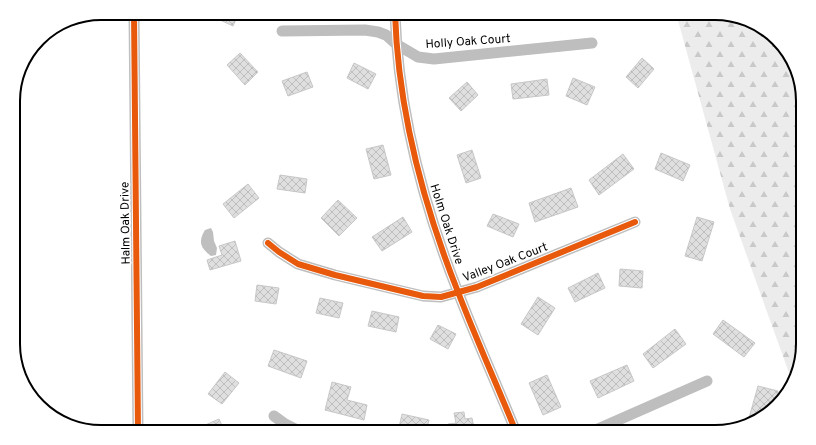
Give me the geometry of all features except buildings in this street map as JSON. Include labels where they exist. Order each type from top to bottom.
[{"type":"street","name":"Halm Oak Drive","points":[[134,20],[138,425]]},
{"type":"street","name":"Holm Oak Drive","points":[[395,20],[396,44],[403,100],[425,197],[458,292],[513,425]]},
{"type":"street","name":"Holly Oak Court","points":[[282,31],[365,30],[378,32],[386,35],[396,44],[418,57],[434,59],[592,43]]},
{"type":"street","name":"Valley Oak Court","points":[[268,243],[298,264],[335,275],[423,296],[441,297],[477,287],[635,222]]},
{"type":"street","points":[[607,425],[708,381]]},
{"type":"street","points":[[274,416],[287,425]]},
{"type":"green space","points":[[678,20],[726,21],[751,28],[772,44],[779,52],[790,70],[796,101],[796,344],[790,375],[730,209]]},
{"type":"shaded area","points":[[211,228],[217,248],[216,255],[211,256],[202,247],[201,238],[205,230]]},
{"type":"cycle path","points":[[134,20],[138,425]]},
{"type":"cycle path","points":[[395,20],[401,84],[414,155],[423,190],[445,259],[513,425]]},
{"type":"cycle path","points":[[268,243],[298,264],[335,275],[423,296],[441,297],[477,287],[635,222]]}]
